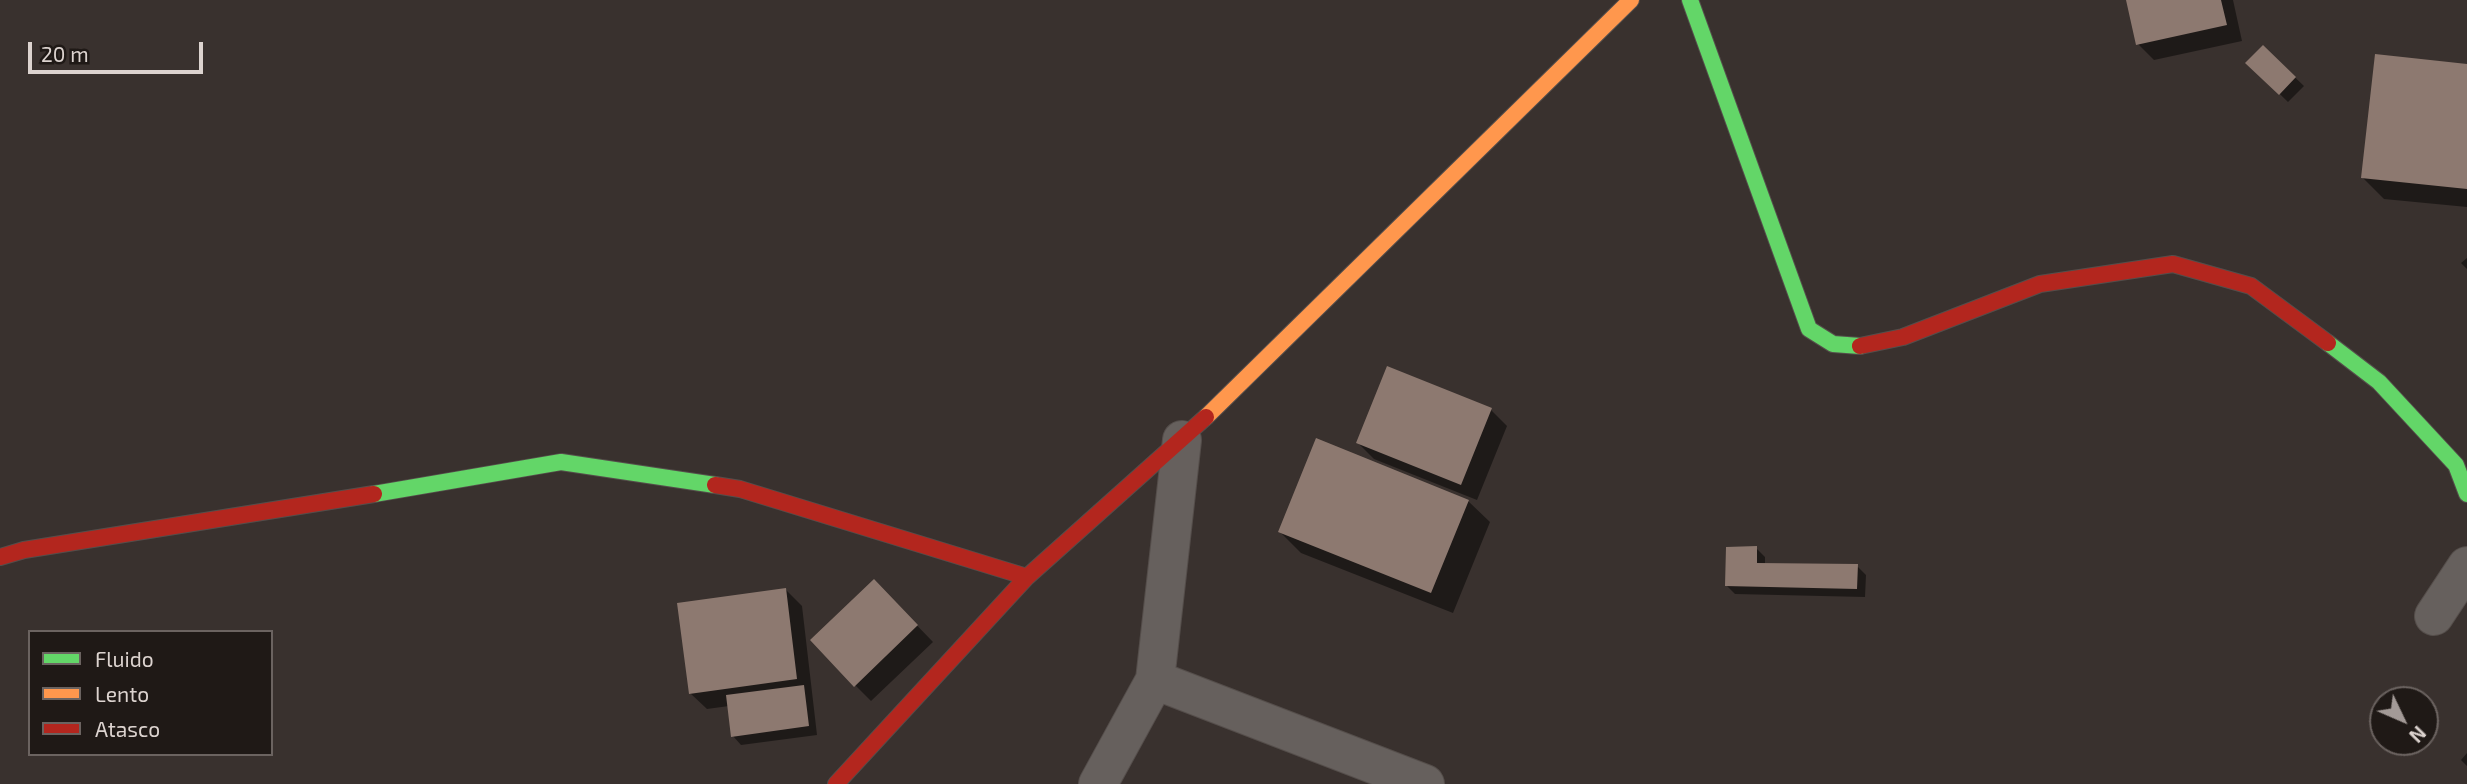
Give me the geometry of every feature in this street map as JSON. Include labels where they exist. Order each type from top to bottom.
[{"type":"street","points":[[836,784],[1027,577],[1182,440],[1631,0]]},
{"type":"street","points":[[1690,0],[1809,330],[1833,344],[1857,347],[1903,337],[2040,284],[2173,264],[2251,286],[2379,382],[2456,465],[2467,494]]},
{"type":"street","points":[[1098,784],[1155,680],[1182,440]]},
{"type":"street","points":[[0,557],[24,550],[561,462],[740,489],[1027,577]]},
{"type":"street","points":[[2434,616],[2467,566]]},
{"type":"street","points":[[1155,680],[1425,784]]},
{"type":"building","points":[[2126,0],[2221,0],[2227,25],[2136,45]]},
{"type":"building","points":[[2263,45],[2296,77],[2279,95],[2245,63]]},
{"type":"building","points":[[2375,54],[2467,64],[2467,189],[2361,178]]},
{"type":"building","points":[[1387,366],[1492,408],[1461,485],[1356,443]]},
{"type":"building","points":[[1316,438],[1469,500],[1431,593],[1278,532]]},
{"type":"building","points":[[1757,546],[1757,563],[1858,564],[1857,589],[1725,586],[1726,547]]},
{"type":"building","points":[[874,579],[918,625],[854,687],[810,640]]},
{"type":"building","points":[[786,588],[797,679],[689,694],[677,603]]},
{"type":"building","points":[[804,685],[809,726],[731,737],[726,695]]},
{"type":"traffic: fast","points":[[1690,0],[1809,329],[1833,344],[1860,346]]},
{"type":"traffic: fast","points":[[2328,343],[2379,382],[2456,465],[2467,494]]},
{"type":"traffic: fast","points":[[374,494],[561,462],[715,485]]},
{"type":"traffic: slow","points":[[1206,417],[1631,0]]},
{"type":"traffic: jam","points":[[1860,346],[1903,337],[2040,284],[2173,264],[2251,286],[2328,343]]},
{"type":"traffic: jam","points":[[836,784],[1027,577],[1206,417]]},
{"type":"traffic: jam","points":[[715,485],[740,489],[1027,577]]},
{"type":"traffic: jam","points":[[0,557],[24,550],[374,494]]}]
